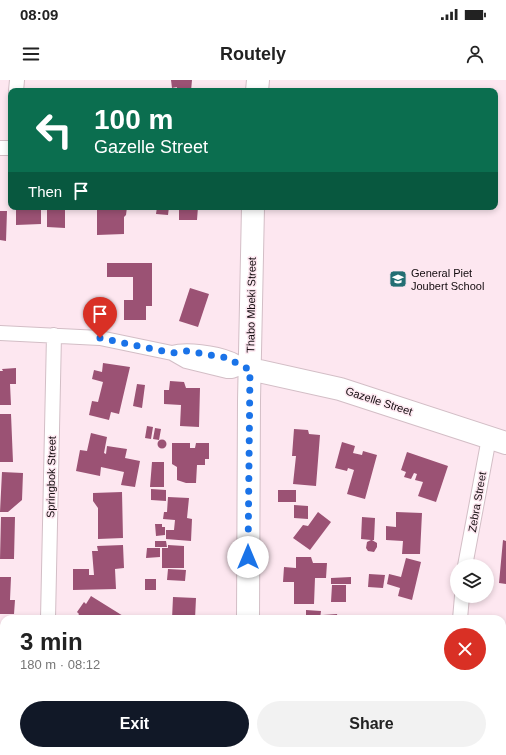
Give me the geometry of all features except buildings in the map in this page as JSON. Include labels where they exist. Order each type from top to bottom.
[{"type":"main road","name":"Thabo Mbeki Street","points":[[248,615],[246,368],[254,210]]},
{"type":"main road","name":"Gazelle Street","points":[[246,368],[340,389],[497,440]]},
{"type":"street","name":"Gazelle Street","points":[[0,333],[100,338],[172,353],[186,361],[227,371],[246,368]]},
{"type":"street","name":"Springbok Street","points":[[48,615],[54,335]]},
{"type":"street","name":"Zebra Street","points":[[467,559],[497,440]]},
{"type":"street","points":[[460,615],[461,603]]},
{"type":"place","name":"General Piet Joubert School","points":[[398,279]]},
{"type":"route","points":[[100,338],[127,343],[151,350],[172,353],[187,351],[228,358],[232,359],[243,367],[250,369],[248,557]]}]
